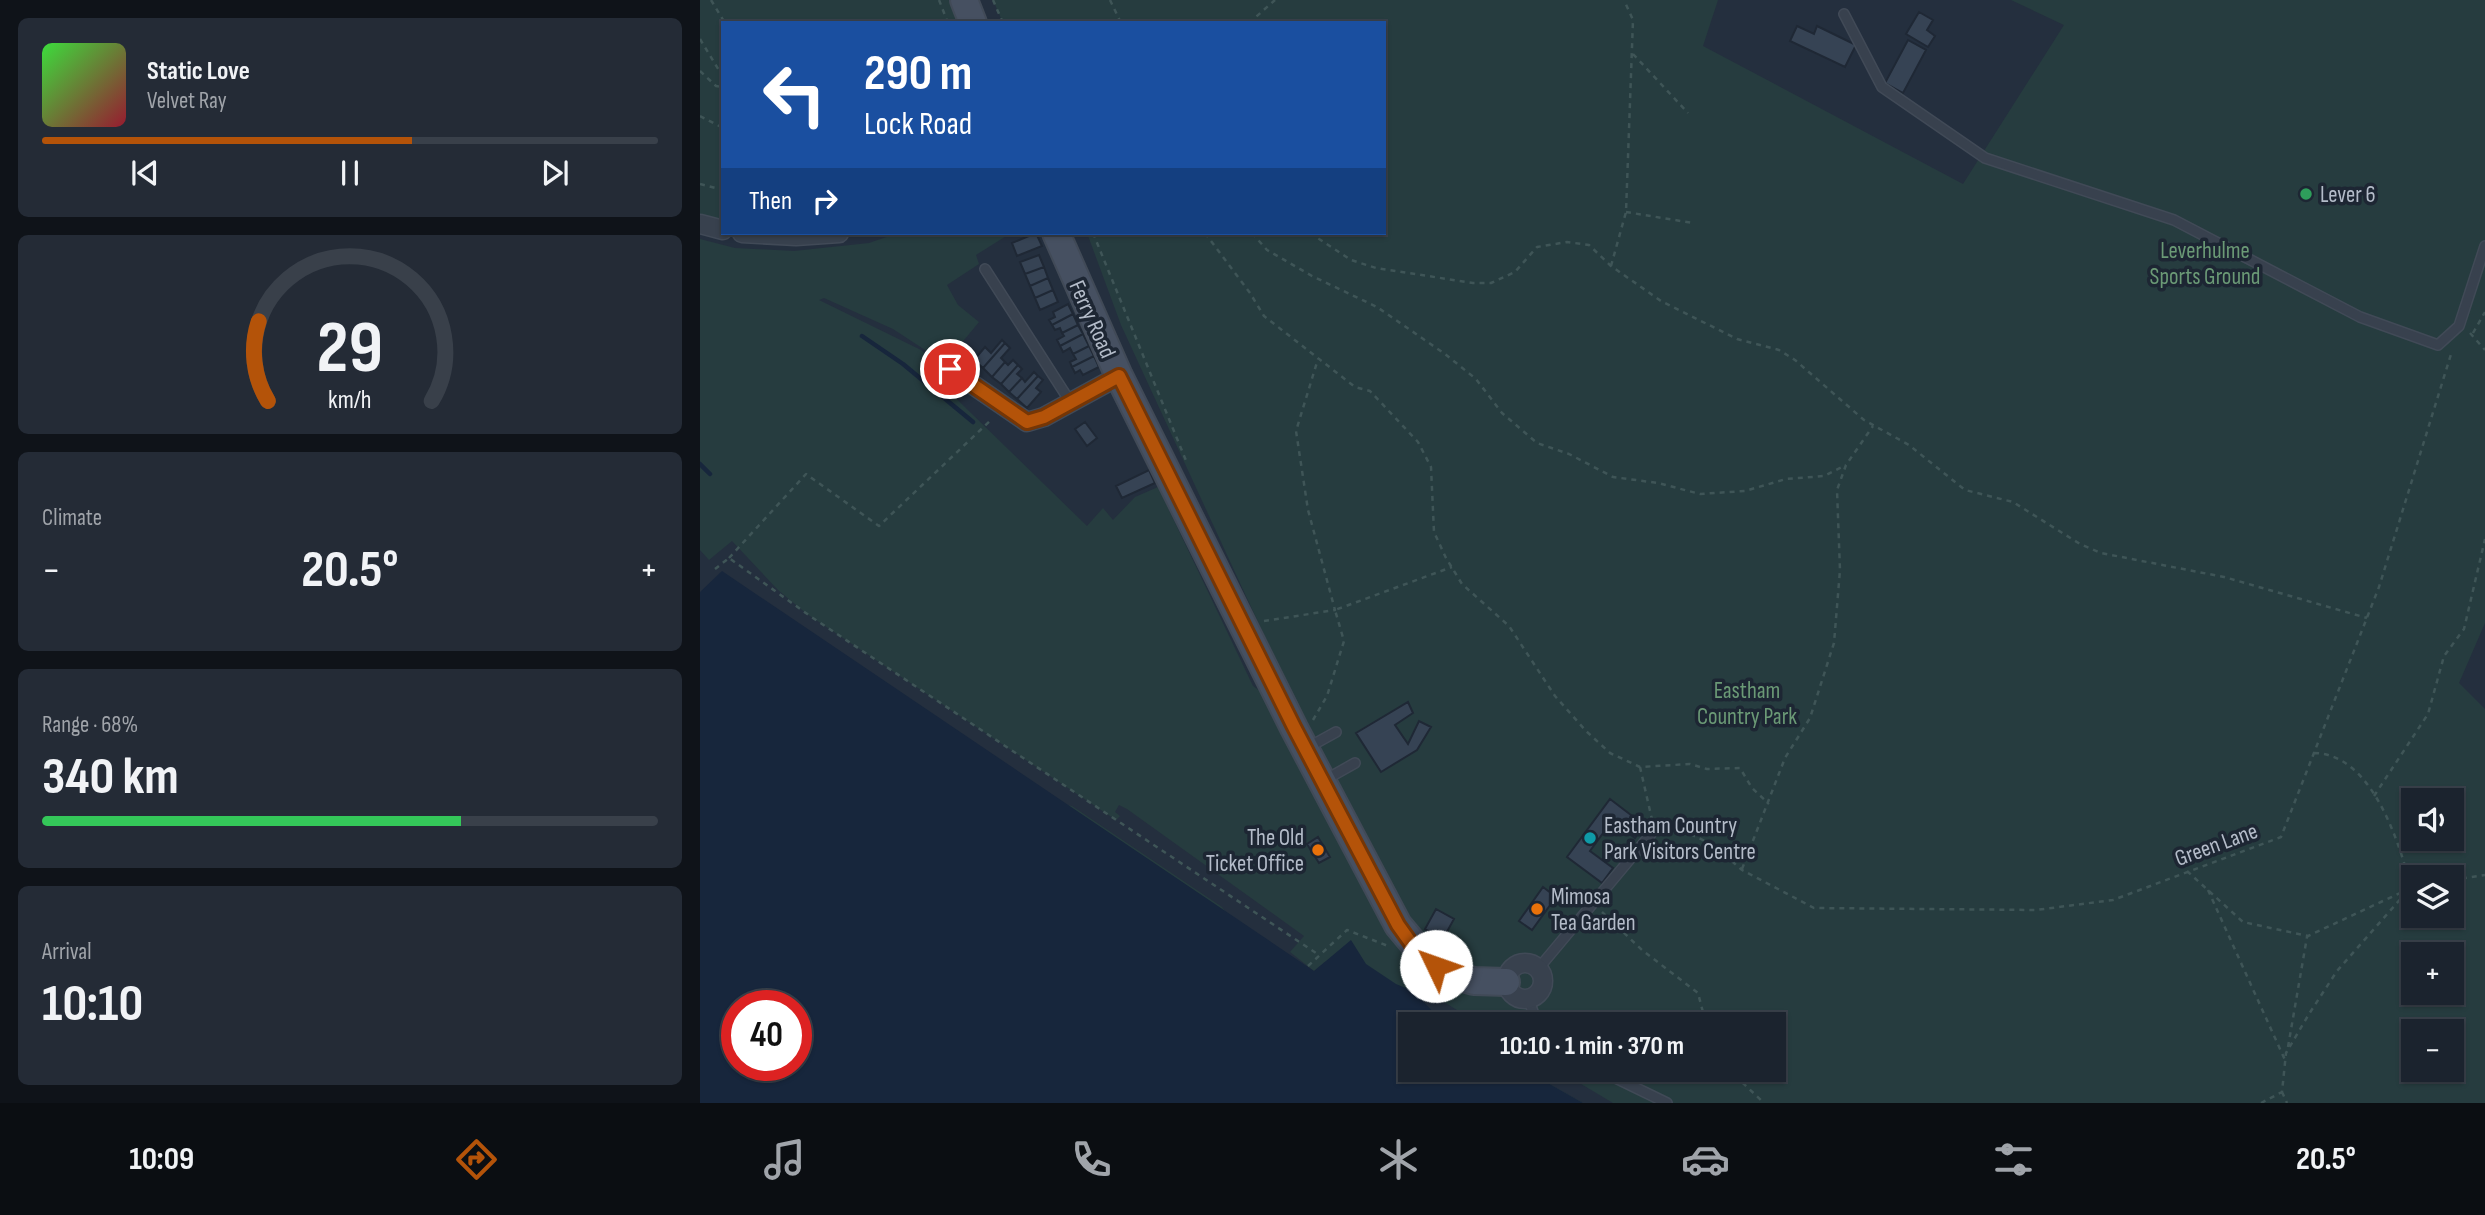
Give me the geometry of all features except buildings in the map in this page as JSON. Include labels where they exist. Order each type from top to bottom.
[{"type":"street","points":[[964,0],[972,21]]},
{"type":"street","points":[[700,224],[721,229]]},
{"type":"street","points":[[778,235],[810,235]]},
{"type":"street","name":"Ferry Road","points":[[1057,235],[1119,376],[1305,749],[1398,925],[1429,962],[1452,975],[1474,981],[1506,982]]},
{"type":"street","points":[[950,369],[1027,422],[1044,417],[1119,376]]},
{"type":"street","points":[[1529,963],[1538,969],[1543,979],[1541,990],[1528,999],[1516,998],[1506,982],[1509,971],[1517,964],[1529,963]]},
{"type":"lane","points":[[1844,14],[1882,87],[1985,158],[2174,220],[2360,317],[2438,345],[2459,327],[2485,246]]},
{"type":"lane","points":[[985,269],[1071,403]]},
{"type":"lane","points":[[1305,749],[1336,732]]},
{"type":"lane","points":[[1322,781],[1355,763]]},
{"type":"lane","points":[[1538,969],[1651,834]]},
{"type":"lane","points":[[1528,999],[1533,1012]]},
{"type":"lane","points":[[1624,1082],[1667,1103]]},
{"type":"path","points":[[712,0],[724,21]]},
{"type":"path","points":[[939,0],[947,21]]},
{"type":"path","points":[[993,0],[1002,21]]},
{"type":"path","points":[[1110,0],[1120,21]]},
{"type":"path","points":[[1252,21],[1275,0]]},
{"type":"path","points":[[1611,266],[1626,212],[1633,20],[1624,0]]},
{"type":"path","points":[[700,39],[721,74]]},
{"type":"path","points":[[1632,52],[1688,113]]},
{"type":"path","points":[[700,71],[716,86],[721,87]]},
{"type":"path","points":[[700,116],[721,127]]},
{"type":"path","points":[[700,184],[721,189]]},
{"type":"path","points":[[1626,212],[1693,223]]},
{"type":"path","points":[[1094,235],[1192,472]]},
{"type":"path","points":[[1206,235],[1264,316],[1355,387],[1370,391],[1418,442],[1431,467],[1434,532],[1451,566],[1462,584],[1509,626],[1555,696],[1586,731],[1610,754],[1640,767],[1690,764],[1707,769],[1740,768],[1752,788],[1769,804]]},
{"type":"path","points":[[1254,235],[1267,250],[1312,276],[1377,307],[1445,354],[1476,379],[1502,413],[1537,443],[1569,454],[1613,477],[1663,484],[1700,494],[1745,491],[1786,479],[1824,476],[1846,465]]},
{"type":"path","points":[[1313,235],[1357,262],[1460,282],[1491,283],[1515,272],[1537,247],[1550,243],[1589,245],[1611,266],[1661,301],[1737,339],[1779,350],[1817,377],[1873,426],[1909,445],[1965,490],[2025,507],[2080,544],[2101,553],[2224,577],[2367,618]]},
{"type":"path","points":[[2473,334],[2485,312]]},
{"type":"path","points":[[2459,327],[2473,334],[2485,350]]},
{"type":"path","name":"Green Lane","points":[[1651,834],[1658,827],[1678,828],[1713,845],[1742,870],[1814,908],[2036,911],[2113,900],[2281,837],[2367,618],[2459,327]]},
{"type":"path","points":[[1307,708],[1313,721],[1327,696],[1344,641],[1308,510],[1296,431],[1318,359]]},
{"type":"path","points":[[715,569],[729,558],[806,474],[878,526],[1005,407]]},
{"type":"path","points":[[1742,870],[1785,758],[1810,718],[1834,643],[1840,570],[1837,490],[1846,465],[1873,426]]},
{"type":"path","points":[[2374,796],[2428,714],[2445,656],[2464,629],[2485,539]]},
{"type":"path","points":[[729,558],[810,616],[1319,955]]},
{"type":"path","points":[[1259,610],[1264,621],[1335,610],[1451,566]]},
{"type":"path","points":[[2314,753],[2328,753],[2345,761],[2374,796],[2391,820],[2405,865]]},
{"type":"path","points":[[1640,767],[1654,822],[1651,834]]},
{"type":"path","points":[[2187,871],[2244,922],[2308,936],[2401,892]]},
{"type":"path","points":[[2464,878],[2485,875]]},
{"type":"path","points":[[2207,887],[2285,1061]]},
{"type":"path","points":[[2285,1061],[2289,1048],[2337,971],[2401,899]]},
{"type":"path","points":[[1608,917],[1642,950],[1698,993],[1703,1012]]},
{"type":"path","points":[[1308,966],[1347,930],[1398,950]]},
{"type":"path","points":[[2287,1103],[2282,1092],[2285,1061],[2308,936]]},
{"type":"path","points":[[1742,1082],[1764,1103]]},
{"type":"path","points":[[2261,1103],[2282,1092]]},
{"type":"green space","points":[[700,0],[953,0],[961,21],[721,21],[721,220],[700,214]]},
{"type":"green space","name":"Eastham Country Park","points":[[993,0],[1718,0],[1703,46],[1963,184],[2064,25],[2011,0],[2485,0],[2485,623],[2459,683],[2485,709],[2485,1103],[1613,1103],[1578,1082],[1786,1082],[1786,1012],[1460,1012],[1421,988],[1413,991],[1433,1012],[1398,1012],[1398,1082],[1546,1082],[1583,1103],[1403,1103],[1047,801],[1072,806],[1222,907],[1293,1006],[1326,961],[1314,971],[1290,952],[1304,936],[1127,809],[1119,805],[1115,812],[1120,816],[1116,820],[807,614],[778,590],[732,541],[709,560],[700,550],[700,239],[735,248],[794,251],[869,243],[892,235],[1008,235],[976,255],[979,264],[947,285],[958,305],[979,322],[945,363],[893,329],[824,298],[819,300],[921,350],[941,368],[935,378],[1087,526],[1103,508],[1113,520],[1135,497],[1158,487],[1253,686],[1305,724],[1121,325],[1088,235],[1386,235],[1386,21],[1002,21]]},
{"type":"water","points":[[722,571],[1314,971],[1351,940],[1366,964],[1396,984],[1413,991],[1433,1012],[1398,1012],[1398,1082],[1546,1082],[1583,1103],[700,1103],[700,592]]},
{"type":"waterway","points":[[862,336],[903,364],[973,422]]},
{"type":"waterway","points":[[700,464],[710,474]]},
{"type":"place","name":"Lever 6","points":[[2306,194]]},
{"type":"place","name":"Eastham Country Park Visitors Centre","points":[[1590,838]]},
{"type":"place","name":"The Old Ticket Office","points":[[1318,850]]},
{"type":"place","name":"Mimosa Tea Garden","points":[[1537,909]]},
{"type":"route","points":[[950,369],[1027,422],[1044,417],[1119,376],[1294,727],[1398,925],[1413,946],[1436,966]]},
{"type":"park label","name":"Leverhulme Sports Ground","points":[[2205,263]]}]
